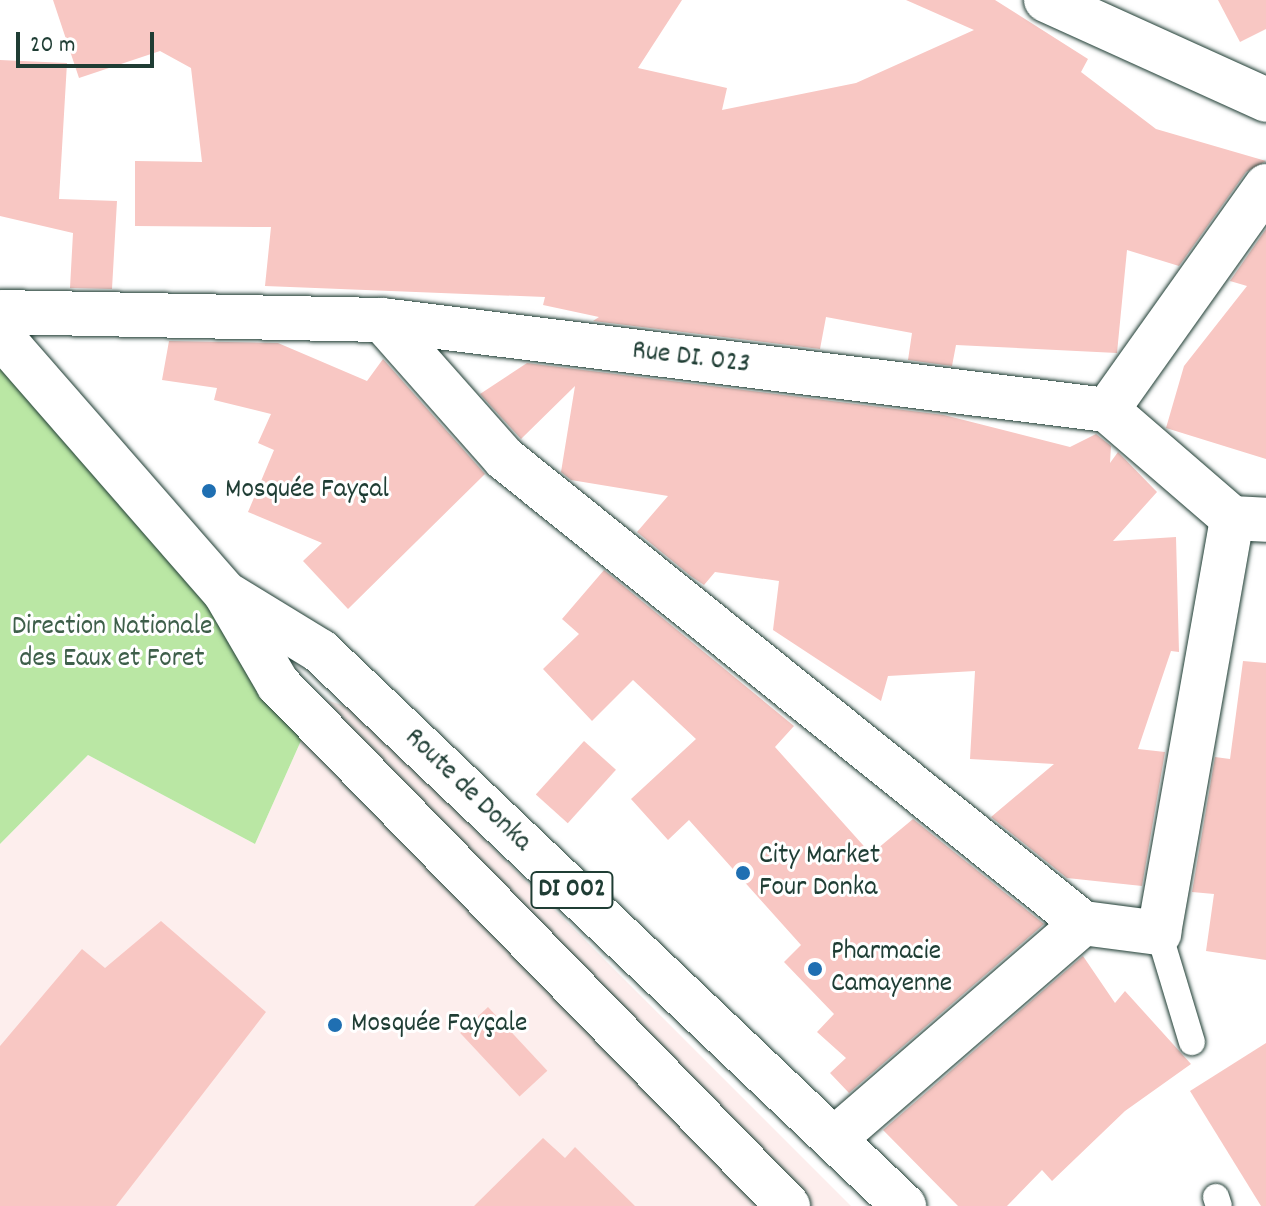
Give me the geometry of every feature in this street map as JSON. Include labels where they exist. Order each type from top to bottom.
[{"type":"street","points":[[1046,0],[1266,100]]},
{"type":"street","points":[[382,320],[504,458],[1083,923],[1159,933],[1249,519],[1107,410],[1266,186]]},
{"type":"street","name":"Rue DI. 023","points":[[0,312],[382,320],[1107,410]]},
{"type":"street","name":"Route de Donka","points":[[0,335],[225,593],[278,684],[327,738],[788,1206]]},
{"type":"street","name":"Route de Donka","points":[[225,593],[320,651],[904,1206]]},
{"type":"street","points":[[834,1139],[1083,923]]},
{"type":"lane","points":[[1159,933],[1192,1042]]},
{"type":"shaded area","name":"Mosquée Fayçale","points":[[320,698],[354,709],[851,1206],[0,1206],[0,844],[88,755],[255,844]]},
{"type":"green space","name":"Direction Nationale des Eaux et Foret","points":[[0,368],[320,698],[255,844],[88,755],[0,844]]},
{"type":"building","points":[[53,0],[682,0],[638,68],[727,88],[722,110],[856,83],[974,30],[906,0],[995,0],[1088,59],[1081,72],[1156,129],[1266,161],[1246,172],[1179,266],[1127,250],[1117,353],[956,345],[952,366],[908,360],[912,333],[826,317],[820,349],[593,321],[599,317],[543,305],[545,297],[265,286],[271,227],[135,226],[135,161],[202,162],[191,68],[160,51],[79,78]]},
{"type":"building","points":[[1218,0],[1266,0],[1266,29],[1240,42]]},
{"type":"building","points":[[0,60],[67,63],[59,199],[117,201],[112,289],[70,288],[73,233],[0,216]]},
{"type":"building","points":[[1266,229],[1266,459],[1166,428],[1184,366],[1247,286],[1230,281]]},
{"type":"building","points":[[169,341],[278,343],[367,381],[383,359],[485,474],[348,609],[303,561],[322,543],[248,512],[274,450],[258,443],[271,414],[214,400],[217,388],[162,380]]},
{"type":"building","points":[[527,363],[944,415],[1070,447],[1096,434],[1111,446],[1110,463],[1118,452],[1157,492],[1113,541],[1176,537],[1179,652],[1171,651],[1138,749],[1165,752],[1142,886],[1067,878],[991,817],[1054,764],[970,759],[975,671],[888,676],[881,701],[773,630],[779,581],[715,572],[704,585],[692,577],[637,532],[668,496],[571,480],[561,472],[575,386],[521,439],[480,394]]},
{"type":"building","points":[[604,570],[794,726],[775,747],[871,854],[913,819],[1044,924],[849,1093],[830,1073],[846,1058],[817,1032],[834,1014],[784,962],[801,945],[689,820],[668,840],[631,799],[696,739],[633,680],[592,721],[543,669],[579,634],[562,619]]},
{"type":"building","points":[[1243,661],[1266,663],[1266,960],[1206,951],[1214,894],[1192,892],[1215,757],[1230,759]]},
{"type":"building","points":[[584,741],[616,770],[568,823],[536,795]]},
{"type":"building","points":[[161,921],[266,1012],[116,1206],[0,1206],[0,1046],[82,949],[105,968]]},
{"type":"building","points":[[1083,956],[1115,1003],[1125,991],[1191,1064],[1125,1111],[1052,1181],[1042,1170],[1007,1206],[958,1206],[883,1130]]},
{"type":"building","points":[[488,1007],[547,1071],[520,1097],[460,1033]]},
{"type":"building","points":[[1266,1043],[1266,1206],[1261,1206],[1190,1091]]},
{"type":"building","points":[[543,1138],[565,1158],[575,1147],[635,1206],[474,1206]]},
{"type":"place","name":"Mosquée Fayçal","points":[[209,491]]},
{"type":"place","name":"City Market Four Donka","points":[[743,873]]},
{"type":"place","name":"Pharmacie Camayenne","points":[[815,969]]},
{"type":"place","name":"Mosquée Fayçale","points":[[335,1025]]}]
